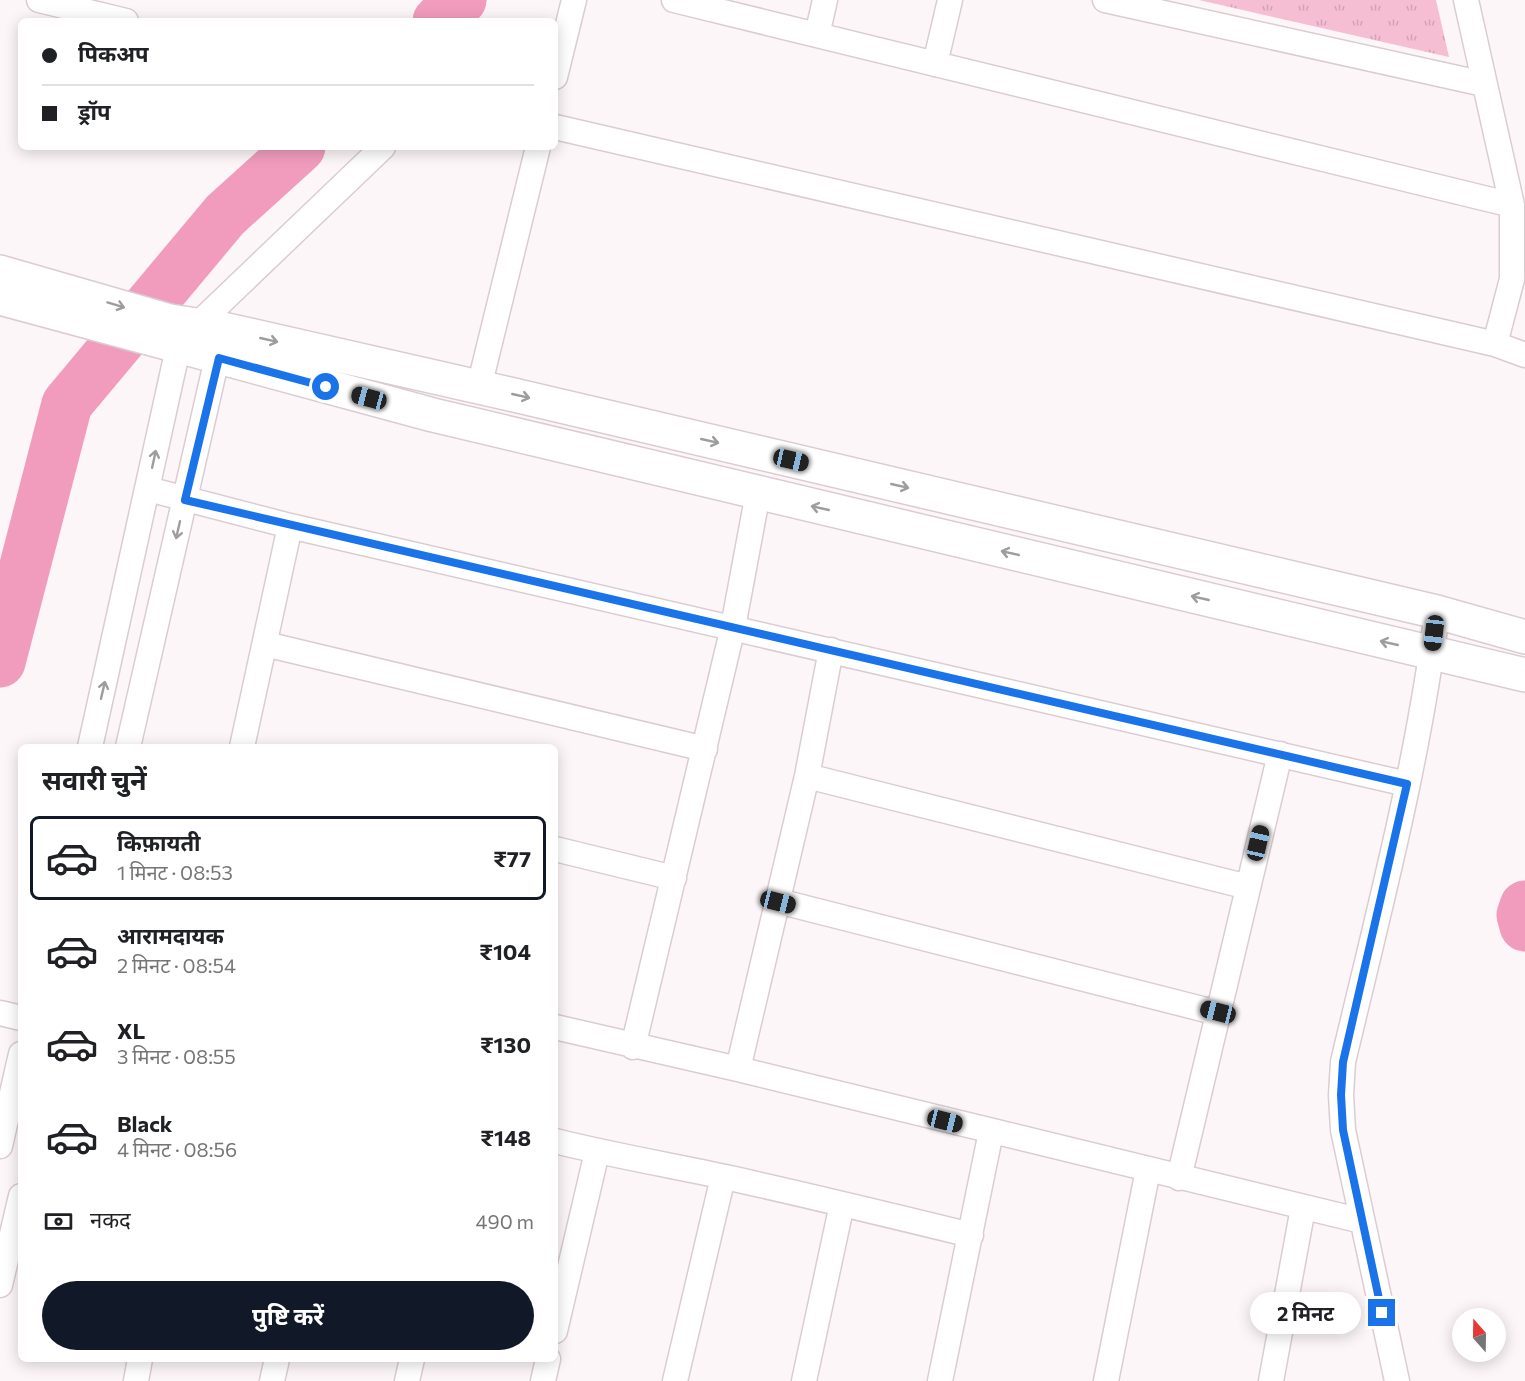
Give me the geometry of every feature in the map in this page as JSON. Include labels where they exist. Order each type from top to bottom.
[{"type":"street","points":[[39,0],[114,18]]},
{"type":"street","points":[[558,65],[574,0]]},
{"type":"street","points":[[674,0],[701,3],[817,35],[1512,205]]},
{"type":"street","points":[[817,35],[825,0]]},
{"type":"street","points":[[935,64],[950,0]]},
{"type":"street","points":[[1105,0],[1484,84]]},
{"type":"street","points":[[1466,0],[1512,205],[1512,279],[1495,344]]},
{"type":"street","points":[[558,128],[1495,344],[1525,355]]},
{"type":"street","points":[[91,744],[148,489],[190,335],[380,150]]},
{"type":"street","points":[[479,387],[537,150]]},
{"type":"street","points":[[1,285],[190,335],[433,415],[1525,675]]},
{"type":"street","points":[[190,335],[479,387],[1437,612],[1483,627],[1525,637]]},
{"type":"street","points":[[129,744],[185,500],[190,335]]},
{"type":"street","points":[[148,489],[290,525],[1407,784]]},
{"type":"street","points":[[633,1047],[733,627],[758,493]]},
{"type":"street","points":[[243,744],[290,525]]},
{"type":"street","points":[[1397,1381],[1343,1130],[1341,1095],[1343,1062],[1407,784],[1432,653],[1437,612]]},
{"type":"street","points":[[265,644],[705,748]]},
{"type":"street","points":[[738,1069],[807,776],[831,650]]},
{"type":"street","points":[[1179,1178],[1280,754]]},
{"type":"street","points":[[807,776],[1248,887]]},
{"type":"street","points":[[558,850],[674,878]]},
{"type":"street","points":[[778,902],[1218,1012]]},
{"type":"street","points":[[0,1013],[18,1017]]},
{"type":"street","points":[[558,1028],[633,1047],[738,1069],[1362,1221]]},
{"type":"street","points":[[0,1146],[18,1067]]},
{"type":"street","points":[[940,1381],[991,1132]]},
{"type":"street","points":[[558,1142],[597,1152],[723,1177],[971,1235]]},
{"type":"street","points":[[558,1317],[597,1152]]},
{"type":"street","points":[[1106,1381],[1148,1170]]},
{"type":"street","points":[[675,1381],[723,1177]]},
{"type":"street","points":[[804,1381],[842,1204]]},
{"type":"street","points":[[1271,1381],[1303,1208]]},
{"type":"street","points":[[0,1285],[18,1209]]},
{"type":"street","points":[[136,1381],[140,1362]]},
{"type":"street","points":[[272,1381],[276,1362]]},
{"type":"street","points":[[407,1381],[411,1362]]},
{"type":"street","points":[[543,1381],[547,1362]]},
{"type":"green space","points":[[1199,0],[1436,0],[1449,57]]},
{"type":"waterway","points":[[441,18],[461,0]]},
{"type":"waterway","points":[[0,662],[67,404],[225,215],[297,150]]},
{"type":"waterway","points":[[1525,906],[1522,915],[1525,926]]},
{"type":"route","points":[[326,387],[219,358],[185,500],[1407,784],[1343,1062],[1341,1095],[1343,1130],[1382,1313]]}]
